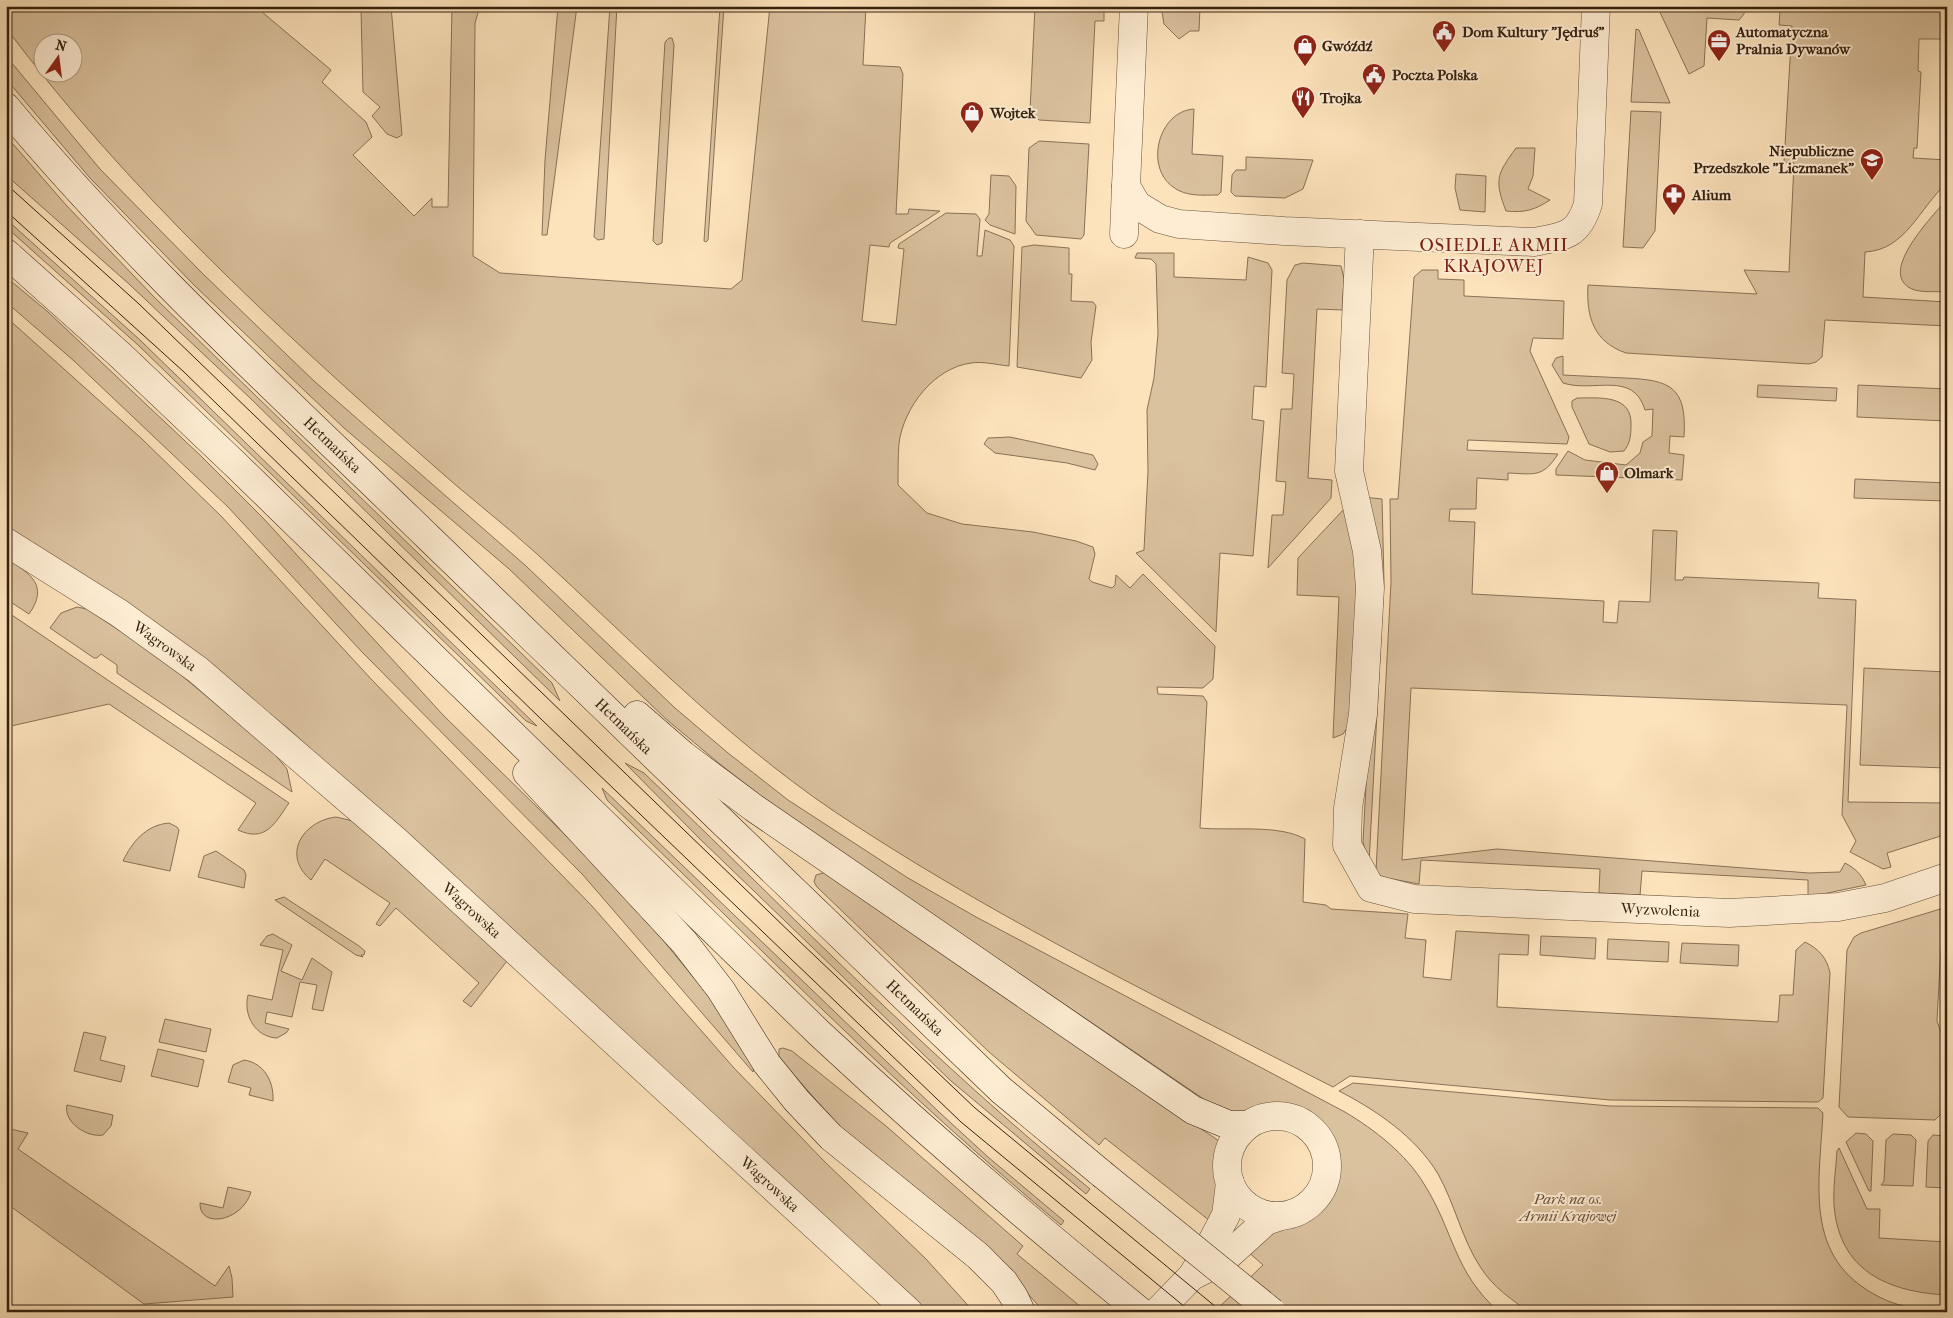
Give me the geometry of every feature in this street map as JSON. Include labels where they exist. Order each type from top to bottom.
[{"type":"street","points":[[1124,234],[1134,6]]},
{"type":"street","points":[[1126,186],[1137,205],[1160,219],[1179,224],[1534,242],[1564,236],[1582,223],[1588,204],[1596,6]]},
{"type":"street","name":"Hetmańska","points":[[6,107],[62,172],[152,268],[336,449],[966,1057],[1001,1090],[1272,1312]]},
{"type":"street","name":"Wyzwolenia","points":[[1360,234],[1349,471],[1366,551],[1370,588],[1363,714],[1348,808],[1346,844],[1371,888],[1414,898],[1729,913],[1838,907],[1885,898],[1947,878]]},
{"type":"street","points":[[6,253],[119,354],[283,510],[820,1034],[917,1124],[1050,1238],[1141,1312]]},
{"type":"street","points":[[336,449],[683,755],[754,808],[1193,1110],[1229,1125],[1248,1125]]},
{"type":"street","points":[[283,510],[684,942],[721,990],[766,1064],[797,1101],[831,1137],[978,1256],[1004,1282],[1021,1312]]},
{"type":"street","name":"Wagrowska","points":[[6,542],[118,613],[205,676],[394,839],[909,1312]]},
{"type":"street","points":[[1192,1276],[1222,1261],[1266,1221],[1281,1216],[1306,1207],[1315,1198],[1326,1175],[1324,1149],[1310,1128],[1286,1117],[1260,1119],[1248,1125],[1239,1134],[1230,1151],[1227,1170],[1230,1183],[1236,1194],[1256,1211],[1268,1215],[1281,1216]]},
{"type":"street","points":[[1157,1312],[1192,1276],[1226,1215],[1230,1183]]},
{"type":"green space","points":[[6,6],[255,6],[331,70],[322,82],[366,122],[372,137],[353,155],[414,216],[432,198],[432,207],[448,207],[452,6],[480,6],[475,23],[473,256],[500,273],[731,289],[742,280],[770,6],[866,6],[863,65],[900,67],[903,74],[896,214],[908,214],[909,209],[940,211],[890,243],[889,247],[870,245],[862,321],[896,325],[904,249],[898,248],[899,244],[946,213],[976,214],[980,219],[977,256],[982,256],[985,230],[1010,240],[1014,246],[1009,366],[971,363],[957,366],[933,381],[923,391],[914,403],[902,429],[899,443],[898,485],[927,513],[962,524],[1033,532],[1076,541],[1093,547],[1095,554],[1089,579],[1092,582],[1112,588],[1115,585],[1116,575],[1130,588],[1143,574],[1215,646],[1213,679],[1203,688],[1157,687],[1158,694],[1203,696],[1207,702],[1200,828],[1282,831],[1305,839],[1303,902],[1326,905],[1331,909],[1408,914],[1405,938],[1426,940],[1423,977],[1451,980],[1456,931],[1529,935],[1528,955],[1499,954],[1497,1007],[1778,1022],[1780,995],[1793,995],[1796,950],[1805,942],[1822,954],[1830,973],[1823,1098],[1818,1102],[1610,1100],[1350,1076],[1333,1087],[1152,995],[973,897],[915,863],[814,797],[731,732],[523,542],[370,409],[259,307],[152,200],[48,82],[82,82],[82,32],[32,32],[32,61],[6,28]]},
{"type":"green space","points":[[365,6],[391,6],[402,135],[397,138],[387,134],[372,116],[380,107],[363,92],[361,10]]},
{"type":"green space","points":[[558,6],[577,6],[547,235],[542,235],[545,160]]},
{"type":"green space","points":[[610,6],[617,6],[604,239],[598,240],[594,237]]},
{"type":"green space","points":[[724,6],[708,240],[706,242],[704,241],[720,7]]},
{"type":"green space","points":[[1035,6],[1104,6],[1104,21],[1095,21],[1090,123],[1039,120],[1030,111]]},
{"type":"green space","points":[[1161,6],[1223,6],[1223,9],[1200,7],[1199,31],[1190,31],[1179,39],[1164,24]]},
{"type":"green space","points":[[1392,6],[1462,6],[1459,10]]},
{"type":"green space","points":[[1657,6],[1745,6],[1744,14],[1739,20],[1707,18],[1704,66],[1689,74]]},
{"type":"green space","name":"Niepubliczne Przedszkole \"Liczmanek\"","points":[[1755,6],[1837,6],[1947,12],[1947,39],[1919,39],[1918,71],[1921,72],[1917,148],[1914,148],[1913,158],[1947,160],[1947,183],[1902,236],[1891,244],[1865,252],[1863,297],[1947,302],[1947,326],[1825,320],[1822,357],[1816,362],[1809,364],[1626,353],[1606,342],[1594,327],[1589,308],[1588,285],[1757,294],[1744,270],[1789,272],[1794,163],[1784,162],[1792,26],[1779,25],[1780,11],[1755,9]]},
{"type":"green space","points":[[1636,29],[1639,30],[1670,103],[1631,102]]},
{"type":"green space","points":[[672,38],[674,45],[662,243],[657,245],[653,241],[665,42]]},
{"type":"green space","points":[[6,56],[100,169],[202,273],[314,381],[526,566],[675,708],[728,753],[788,800],[908,878],[976,917],[1345,1112],[1367,1127],[1399,1153],[1417,1173],[1434,1201],[1463,1266],[1484,1297],[1499,1312],[1214,1312],[1263,1265],[1246,1250],[1279,1227],[1305,1219],[1322,1206],[1331,1193],[1331,1150],[1308,1119],[1278,1111],[1230,1117],[781,811],[721,765],[666,719],[508,568],[344,428],[194,285],[90,178],[6,79]]},
{"type":"green space","points":[[1194,109],[1192,154],[1223,156],[1221,192],[1218,195],[1195,195],[1178,190],[1164,178],[1159,166],[1158,154],[1164,129],[1172,119],[1182,112]]},
{"type":"green space","points":[[1631,111],[1661,112],[1655,231],[1643,248],[1623,247]]},
{"type":"green space","points":[[6,136],[66,205],[155,298],[552,683],[560,701],[249,397],[129,284],[6,175]]},
{"type":"green space","points":[[1039,141],[1089,144],[1084,235],[1081,239],[1036,235],[1026,221],[1029,148]]},
{"type":"green space","points":[[1516,148],[1535,148],[1533,176],[1528,189],[1550,200],[1529,210],[1518,212],[1506,211],[1499,184],[1501,171]]},
{"type":"green space","points":[[1246,157],[1313,160],[1303,189],[1285,198],[1235,196],[1231,192],[1232,175],[1236,170],[1246,170]]},
{"type":"green space","points":[[1456,174],[1486,176],[1485,212],[1460,210],[1455,188]]},
{"type":"green space","points":[[991,175],[1009,176],[1016,186],[1015,234],[990,225],[985,220],[989,214]]},
{"type":"green space","points":[[1947,199],[1947,292],[1912,289],[1903,281],[1900,270],[1904,258],[1921,230]]},
{"type":"green space","points":[[6,219],[140,340],[537,726],[526,721],[138,345],[6,227]]},
{"type":"green space","points":[[1034,245],[1069,248],[1069,274],[1072,274],[1071,301],[1093,302],[1096,306],[1091,342],[1092,360],[1081,378],[1017,367],[1022,247]]},
{"type":"green space","points":[[1137,253],[1174,253],[1174,277],[1246,280],[1248,257],[1268,263],[1272,270],[1266,387],[1254,386],[1252,419],[1264,421],[1253,556],[1220,553],[1216,632],[1136,553],[1144,550],[1148,471],[1147,410],[1154,378],[1158,334],[1156,264],[1151,259],[1135,258]]},
{"type":"green space","points":[[1303,263],[1341,266],[1344,279],[1342,310],[1317,309],[1308,478],[1332,480],[1331,498],[1268,568],[1272,515],[1283,515],[1286,482],[1276,481],[1281,409],[1292,409],[1294,374],[1282,373],[1287,280],[1295,265]]},
{"type":"green space","points":[[1422,270],[1438,270],[1438,279],[1464,280],[1464,296],[1564,301],[1563,339],[1533,338],[1530,351],[1569,437],[1567,444],[1468,440],[1467,450],[1558,454],[1548,467],[1537,473],[1508,473],[1508,480],[1477,478],[1476,509],[1450,509],[1449,521],[1475,522],[1472,594],[1604,601],[1603,622],[1617,623],[1619,601],[1650,602],[1653,530],[1677,531],[1675,580],[1683,580],[1684,577],[1819,583],[1818,598],[1856,600],[1848,802],[1947,803],[1947,834],[1887,853],[1891,867],[1883,869],[1850,852],[1856,841],[1842,815],[1847,705],[1411,688],[1402,860],[1497,849],[1809,873],[1840,872],[1845,863],[1858,872],[1866,885],[1808,897],[1808,880],[1642,871],[1640,895],[1599,893],[1600,869],[1421,860],[1419,884],[1382,877],[1376,871],[1391,582],[1390,499],[1398,499],[1414,277]]},
{"type":"green space","points":[[6,277],[48,312],[201,456],[264,519],[443,715],[588,857],[662,939],[703,989],[743,1044],[754,1068],[753,1072],[583,875],[362,652],[228,507],[73,360],[6,302]]},
{"type":"green space","points":[[6,317],[142,439],[221,516],[372,680],[592,906],[734,1068],[825,1162],[926,1259],[974,1312],[928,1312],[290,730],[198,655],[102,587],[6,526]]},
{"type":"green space","points":[[1563,356],[1563,375],[1641,379],[1665,384],[1673,390],[1679,397],[1683,407],[1684,437],[1670,436],[1669,453],[1684,455],[1682,480],[1556,475],[1556,469],[1568,451],[1585,460],[1626,465],[1640,453],[1643,442],[1652,436],[1653,409],[1645,410],[1639,398],[1631,390],[1622,387],[1563,383],[1552,365],[1556,358]]},
{"type":"green space","points":[[1758,385],[1837,388],[1836,401],[1757,397]]},
{"type":"green space","points":[[1858,385],[1947,389],[1947,421],[1857,417]]},
{"type":"green space","points":[[1577,398],[1604,398],[1621,403],[1626,408],[1630,416],[1631,429],[1629,442],[1624,451],[1610,452],[1589,444],[1572,407],[1572,401]]},
{"type":"green space","points":[[1010,437],[1093,455],[1098,464],[1095,470],[1067,463],[995,453],[984,444],[988,438]]},
{"type":"green space","points":[[1855,479],[1947,483],[1947,501],[1854,498]]},
{"type":"green space","points":[[1363,497],[1382,499],[1384,582],[1381,633]]},
{"type":"green space","points":[[1345,508],[1360,580],[1349,725],[1343,734],[1333,738],[1339,597],[1297,595],[1298,558]]},
{"type":"green space","points":[[6,559],[30,575],[37,588],[35,604],[29,614],[6,599]]},
{"type":"green space","points":[[77,607],[87,609],[135,641],[181,675],[272,751],[287,769],[292,792],[117,673],[117,665],[101,654],[94,658],[50,628],[61,613]]},
{"type":"green space","points":[[6,611],[289,803],[274,824],[269,829],[256,834],[238,830],[256,803],[109,704],[11,726],[6,732],[6,649],[11,641],[6,638]]},
{"type":"green space","points":[[1374,635],[1381,638],[1369,863],[1363,842]]},
{"type":"green space","points":[[1864,668],[1947,672],[1947,768],[1860,765]]},
{"type":"green space","points":[[625,763],[644,773],[862,986],[974,1090],[1090,1189],[1086,1194],[951,1081],[700,839]]},
{"type":"green space","points":[[602,788],[939,1112],[988,1157],[1064,1221],[1061,1225],[944,1123],[830,1017],[607,800]]},
{"type":"green space","points":[[336,817],[357,822],[507,961],[471,1007],[463,1001],[479,983],[396,908],[380,926],[376,924],[390,903],[325,859],[311,880],[302,870],[297,850],[300,841],[314,825]]},
{"type":"green space","points":[[169,823],[179,830],[170,871],[123,861],[135,841],[147,831],[161,824]]},
{"type":"green space","points":[[216,851],[244,870],[246,875],[244,888],[198,877],[204,856]]},
{"type":"green space","points":[[826,872],[1219,1141],[1221,1148],[1218,1158],[1220,1193],[1210,1221],[1105,1138],[1099,1145],[989,1052],[817,887],[814,882],[816,875]]},
{"type":"green space","points":[[284,897],[359,946],[365,951],[364,955],[361,955],[363,957],[356,955],[275,900]]},
{"type":"green space","points":[[1947,907],[1947,946],[1941,947],[1937,1021],[1946,1047],[1943,1112],[1935,1120],[1848,1117],[1839,1107],[1847,950],[1854,937],[1861,933]]},
{"type":"green space","points":[[273,934],[292,945],[281,971],[302,980],[312,958],[332,972],[323,1011],[312,1009],[317,985],[300,982],[292,1017],[267,1012],[265,1023],[289,1029],[277,1038],[262,1034],[252,1024],[247,1010],[248,995],[272,1000],[283,950],[260,945],[267,936]]},
{"type":"green space","points":[[1541,936],[1596,938],[1595,959],[1540,955]]},
{"type":"green space","points":[[1608,939],[1669,942],[1668,962],[1607,959]]},
{"type":"green space","points":[[1682,943],[1739,945],[1738,966],[1680,963]]},
{"type":"green space","points":[[165,1019],[211,1029],[206,1052],[159,1042]]},
{"type":"green space","points":[[84,1032],[106,1037],[100,1060],[125,1066],[121,1082],[74,1071]]},
{"type":"green space","points":[[783,1048],[792,1051],[886,1126],[1023,1246],[1017,1254],[1087,1312],[1044,1312],[997,1259],[838,1125],[779,1058],[779,1049]]},
{"type":"green space","points":[[158,1049],[204,1060],[198,1087],[151,1076]]},
{"type":"green space","points":[[244,1060],[257,1065],[266,1074],[272,1087],[273,1101],[249,1095],[251,1088],[228,1082],[233,1065]]},
{"type":"green space","name":"Park na os. Armii Krajowej","points":[[1353,1083],[1610,1106],[1818,1108],[1823,1113],[1819,1169],[1819,1196],[1822,1222],[1829,1245],[1841,1267],[1860,1285],[1888,1301],[1913,1308],[1947,1312],[1529,1312],[1497,1287],[1481,1268],[1474,1257],[1438,1174],[1418,1148],[1407,1136],[1381,1116],[1339,1091]]},
{"type":"green space","points":[[67,1105],[113,1115],[111,1126],[103,1135],[90,1134],[72,1123],[67,1111]]},
{"type":"green space","points":[[6,1128],[28,1133],[18,1149],[215,1286],[229,1266],[233,1297],[144,1304],[6,1203]]},
{"type":"green space","points":[[1856,1133],[1866,1134],[1873,1141],[1871,1191],[1869,1191],[1846,1142]]},
{"type":"green space","points":[[1893,1134],[1911,1135],[1916,1140],[1913,1186],[1881,1185],[1884,1181],[1886,1140]]},
{"type":"green space","points":[[1933,1135],[1947,1136],[1947,1188],[1926,1187],[1928,1141]]},
{"type":"green space","points":[[1839,1148],[1867,1209],[1880,1209],[1879,1238],[1947,1242],[1947,1295],[1905,1289],[1887,1283],[1870,1274],[1856,1262],[1845,1246],[1838,1228],[1834,1205],[1834,1184],[1837,1151]]},
{"type":"green space","points":[[228,1187],[251,1192],[246,1202],[231,1216],[213,1219],[206,1216],[202,1211],[200,1203],[223,1208]]},
{"type":"tram line","points":[[6,184],[139,304],[797,939],[975,1108],[1222,1312]]},
{"type":"tram line","points":[[6,211],[184,372],[541,719],[961,1122],[1191,1312]]},
{"type":"place","name":"Dom Kultury \"Jędruś\"","points":[[1444,53]]},
{"type":"place","name":"Automatyczna Pralnia Dywanów","points":[[1719,62]]},
{"type":"place","name":"Gwóźdź","points":[[1305,67]]},
{"type":"place","name":"Poczta Polska","points":[[1374,96]]},
{"type":"place","name":"Trojka","points":[[1303,119]]},
{"type":"place","name":"Wojtek","points":[[972,134]]},
{"type":"place","name":"Niepubliczne Przedszkole \"Liczmanek\"","points":[[1872,181]]},
{"type":"place","name":"Alium","points":[[1674,216]]},
{"type":"place","name":"Olmark","points":[[1607,494]]},
{"type":"district","name":"OSIEDLE ARMII KRAJOWEJ","points":[[1494,255]]}]
